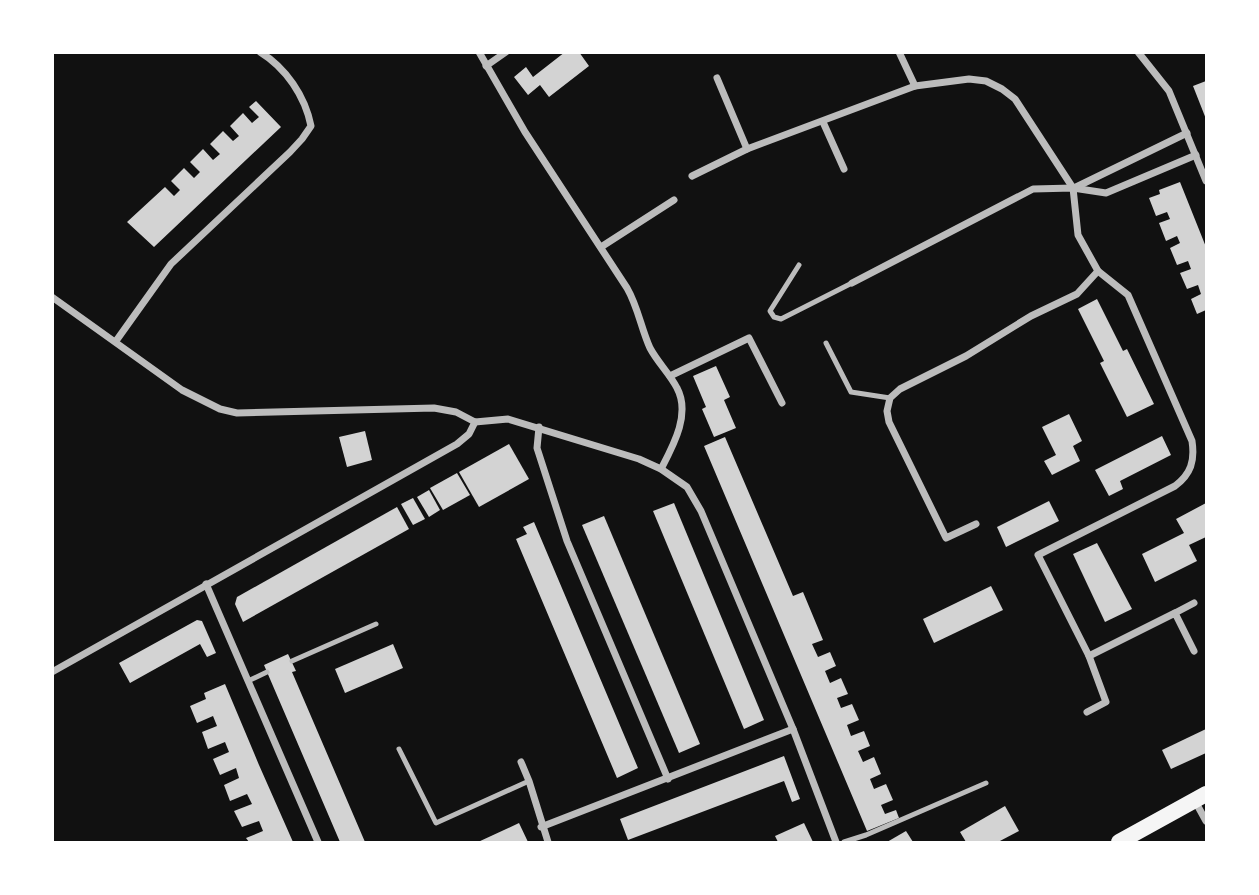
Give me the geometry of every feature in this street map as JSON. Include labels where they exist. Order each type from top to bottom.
[{"type":"main road","points":[[1119,842],[1200,797]]},
{"type":"street","points":[[116,341],[171,264],[290,152],[311,126],[303,101],[286,74],[260,52]]},
{"type":"street","points":[[479,52],[525,132],[636,304],[650,346],[679,390],[683,407],[673,447],[661,469]]},
{"type":"street","points":[[486,66],[506,52]]},
{"type":"street","points":[[899,52],[915,86]]},
{"type":"street","points":[[1138,52],[1169,91],[1206,181]]},
{"type":"street","points":[[717,78],[747,149]]},
{"type":"street","points":[[692,176],[747,149],[915,86],[969,79],[986,81],[1015,99],[1073,188],[1078,235],[1098,271],[1128,295],[1192,442],[1194,453],[1186,478],[1175,486],[1038,555],[1089,656],[1106,702],[1087,712]]},
{"type":"street","points":[[823,122],[844,169]]},
{"type":"street","points":[[1073,188],[1187,133]]},
{"type":"street","points":[[852,284],[1033,189],[1073,188],[1106,193],[1196,155]]},
{"type":"street","points":[[601,247],[674,200]]},
{"type":"street","points":[[976,524],[946,538],[890,422],[887,411],[890,398],[900,389],[966,356],[1031,316],[1077,294],[1098,271]]},
{"type":"street","points":[[52,297],[181,390],[219,409],[237,413],[434,408],[456,412],[475,422],[508,419],[639,459],[661,469],[687,487],[793,729],[836,842]]},
{"type":"street","points":[[670,376],[748,338],[782,403]]},
{"type":"street","points":[[52,672],[457,444],[468,434],[475,422]]},
{"type":"street","points":[[539,427],[537,447],[567,541],[668,779]]},
{"type":"street","points":[[206,584],[318,842]]},
{"type":"street","points":[[1089,656],[1194,603]]},
{"type":"street","points":[[1175,613],[1194,651]]},
{"type":"street","points":[[541,827],[793,729]]},
{"type":"street","points":[[521,762],[548,842]]},
{"type":"street","points":[[1200,797],[1206,821]]},
{"type":"lane","points":[[799,265],[770,311],[774,317],[781,319],[852,284]]},
{"type":"lane","points":[[825,343],[851,392],[890,398]]},
{"type":"lane","points":[[292,661],[376,624]]},
{"type":"lane","points":[[248,681],[267,672]]},
{"type":"lane","points":[[399,749],[436,823],[529,781]]},
{"type":"lane","points":[[844,842],[986,783]]},
{"type":"building","points":[[565,52],[579,52],[589,66],[549,97],[540,85],[528,95],[514,77],[526,67],[533,77]]},
{"type":"building","points":[[1206,81],[1206,119],[1193,86]]},
{"type":"building","points":[[256,101],[281,127],[154,247],[127,222],[165,187],[174,196],[180,190],[171,181],[184,168],[194,178],[200,172],[190,162],[203,149],[213,160],[220,154],[210,144],[223,131],[233,141],[239,136],[230,126],[243,113],[252,123],[259,117],[249,107]]},
{"type":"building","points":[[1180,182],[1206,247],[1206,310],[1197,314],[1191,299],[1201,294],[1198,285],[1187,289],[1180,273],[1191,269],[1188,261],[1177,265],[1170,248],[1180,243],[1177,236],[1166,241],[1159,223],[1170,219],[1167,212],[1156,216],[1149,198],[1160,194],[1159,190]]},
{"type":"building","points":[[1097,299],[1123,351],[1127,349],[1154,404],[1127,417],[1100,363],[1104,361],[1078,309]]},
{"type":"building","points":[[716,366],[730,397],[724,400],[736,428],[714,437],[702,409],[706,407],[693,376]]},
{"type":"building","points":[[1069,414],[1082,441],[1073,446],[1080,461],[1052,475],[1044,461],[1056,455],[1042,427]]},
{"type":"building","points":[[365,431],[372,460],[347,467],[339,437]]},
{"type":"building","points":[[1162,436],[1171,455],[1120,481],[1123,489],[1109,496],[1095,470]]},
{"type":"building","points":[[725,437],[793,596],[803,592],[823,640],[812,644],[818,657],[830,652],[836,666],[825,671],[830,683],[841,678],[848,694],[837,698],[841,708],[852,704],[859,720],[847,725],[851,736],[864,731],[870,746],[858,751],[863,762],[874,757],[881,774],[870,779],[874,789],[886,784],[893,800],[881,805],[885,814],[896,810],[899,818],[867,831],[704,446]]},
{"type":"building","points":[[509,444],[529,479],[479,507],[459,472]]},
{"type":"building","points":[[457,473],[470,495],[443,510],[430,488]]},
{"type":"building","points":[[429,490],[440,510],[429,517],[417,497]]},
{"type":"building","points":[[413,498],[425,519],[413,525],[401,504]]},
{"type":"building","points":[[1049,501],[1059,521],[1006,547],[997,527]]},
{"type":"building","points":[[674,503],[764,720],[744,729],[653,511]]},
{"type":"building","points":[[1206,503],[1206,537],[1189,545],[1197,561],[1155,582],[1142,554],[1184,533],[1176,519]]},
{"type":"building","points":[[397,507],[409,529],[243,622],[235,604],[237,597]]},
{"type":"building","points":[[604,516],[700,744],[679,753],[582,525]]},
{"type":"building","points":[[534,522],[638,768],[617,778],[516,539],[527,534],[523,527]]},
{"type":"building","points":[[1097,543],[1132,609],[1105,622],[1073,554]]},
{"type":"building","points":[[991,586],[1003,610],[934,643],[923,619]]},
{"type":"building","points":[[197,620],[202,621],[216,653],[207,657],[200,644],[130,683],[119,663]]},
{"type":"building","points":[[393,644],[403,668],[345,693],[335,669]]},
{"type":"building","points":[[288,654],[296,671],[292,672],[365,842],[340,842],[264,665]]},
{"type":"building","points":[[225,684],[293,842],[249,842],[246,838],[263,831],[259,821],[242,827],[234,811],[252,804],[247,794],[230,801],[224,785],[239,778],[236,768],[220,775],[213,759],[229,752],[225,742],[208,749],[202,732],[217,726],[213,716],[197,723],[190,706],[206,699],[204,693]]},
{"type":"building","points":[[1206,729],[1206,753],[1171,769],[1162,750]]},
{"type":"building","points":[[784,756],[800,799],[792,802],[784,781],[628,840],[620,819]]},
{"type":"building","points":[[1005,806],[1019,831],[998,842],[966,842],[960,832]]},
{"type":"building","points":[[519,823],[528,842],[478,842],[504,830]]},
{"type":"building","points":[[804,823],[813,842],[778,842],[775,836]]},
{"type":"building","points":[[906,831],[913,842],[887,842]]}]
